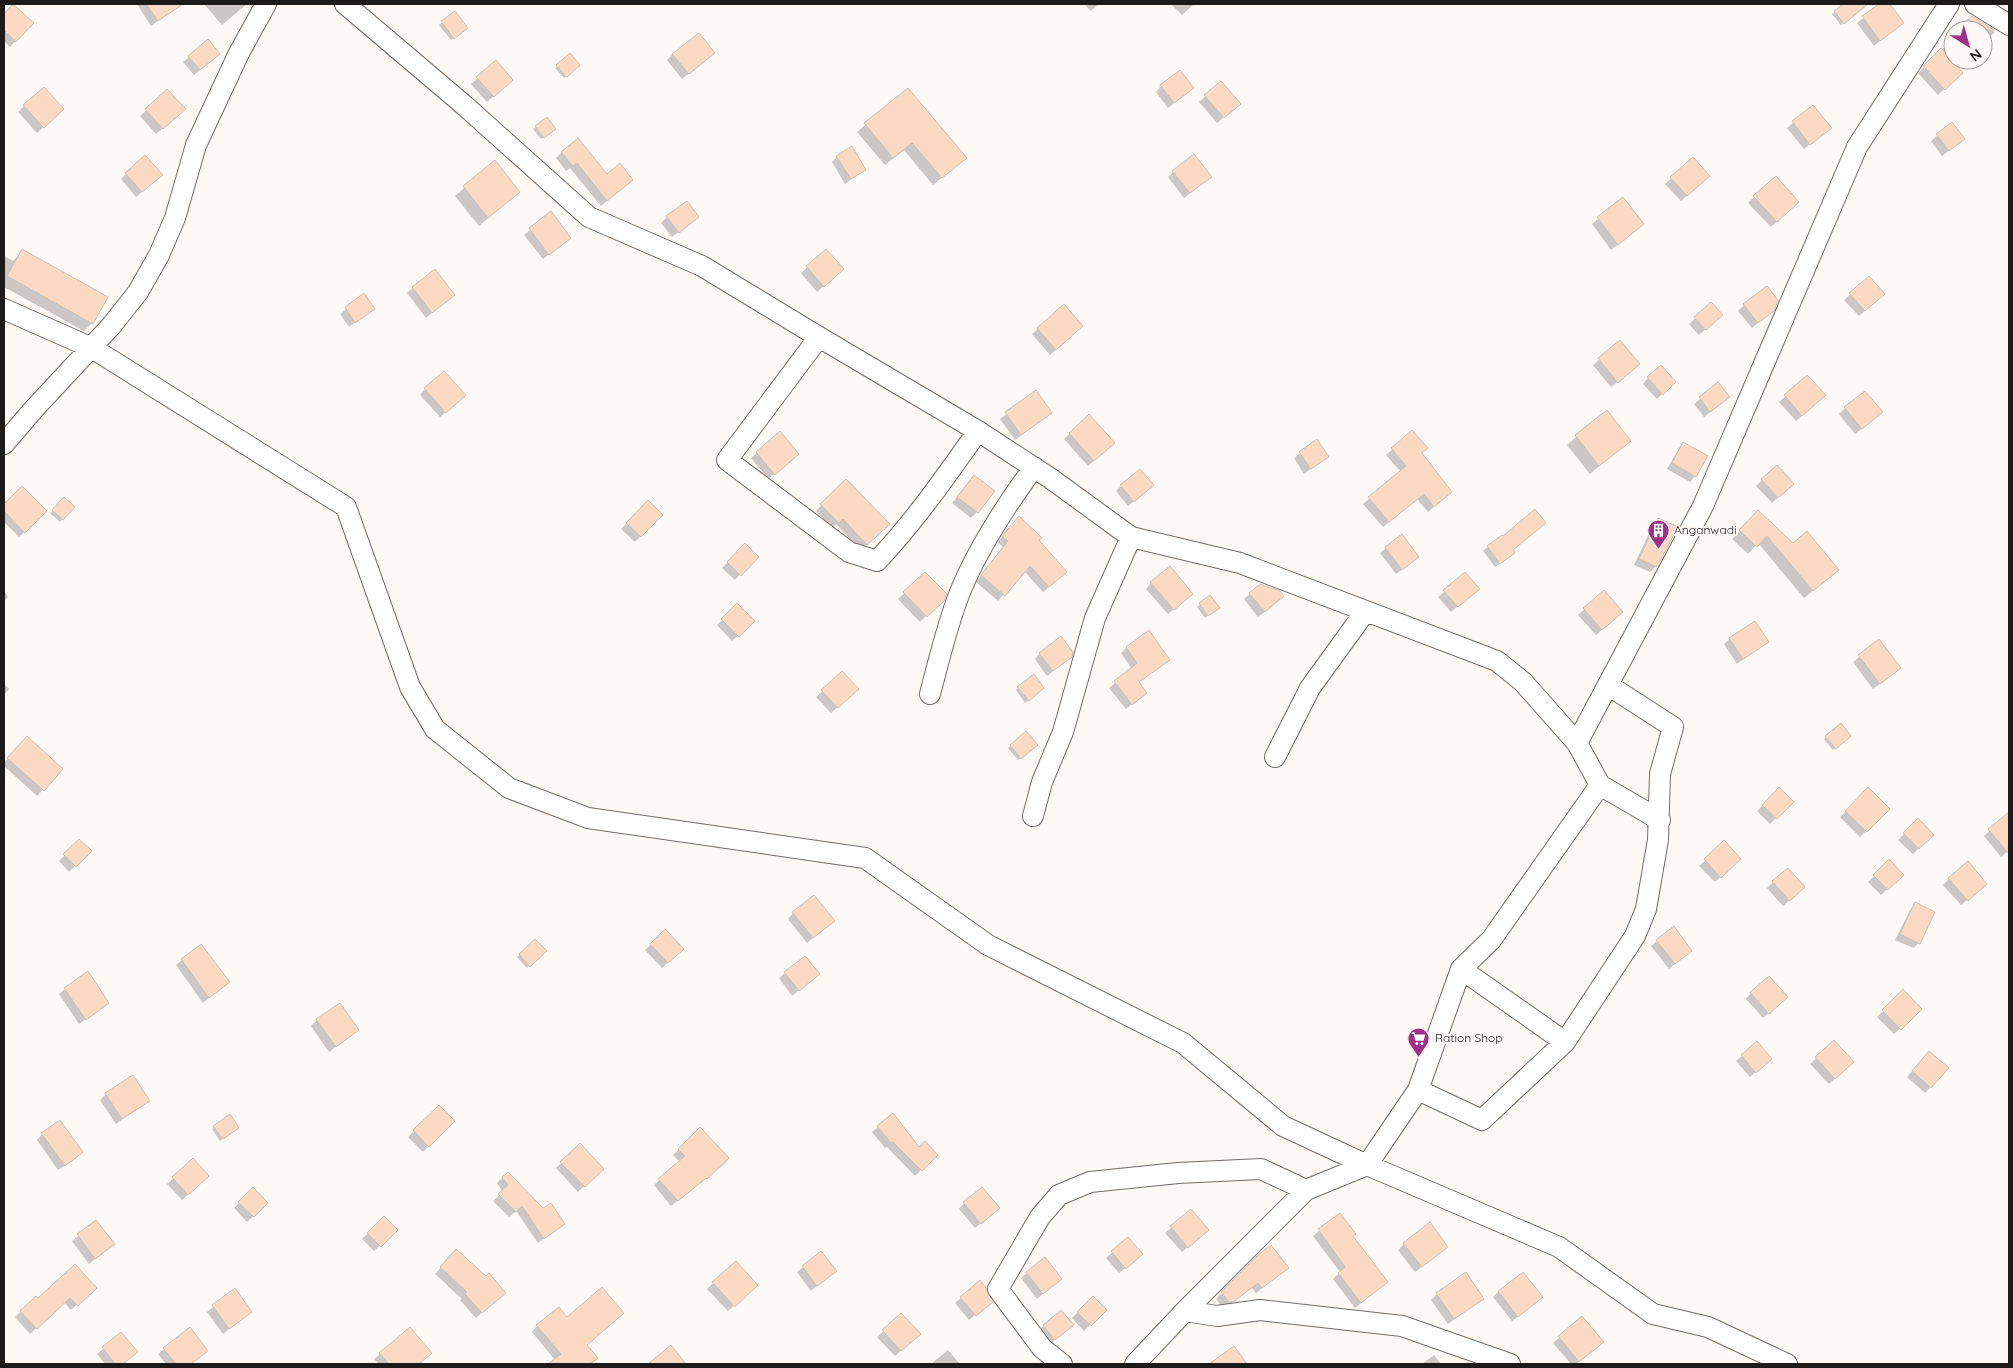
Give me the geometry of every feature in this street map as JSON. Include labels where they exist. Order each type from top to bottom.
[{"type":"street","points":[[4,444],[33,410],[92,348],[138,292],[175,218],[196,146],[239,53],[266,4]]},
{"type":"street","points":[[345,4],[358,13],[457,99],[589,217],[702,266],[978,431],[1034,467],[1131,538],[1240,563],[1497,661],[1523,682],[1577,743],[1600,785],[1660,820]]},
{"type":"street","points":[[1577,743],[1703,506],[1857,147],[1949,4]]},
{"type":"street","points":[[1975,4],[2009,24]]},
{"type":"street","points":[[4,309],[92,348],[346,507],[410,687],[435,729],[509,788],[588,818],[865,858],[988,945],[1183,1043],[1283,1126],[1367,1165],[1559,1247],[1653,1314],[1708,1327],[1787,1364]]},
{"type":"street","points":[[819,337],[727,460],[849,552],[877,562],[936,490],[978,431]]},
{"type":"street","points":[[930,694],[948,627],[961,590],[1007,505],[1034,467]]},
{"type":"street","points":[[1033,816],[1042,782],[1063,732],[1095,618],[1131,538]]},
{"type":"street","points":[[1275,757],[1310,688],[1365,612]]},
{"type":"street","points":[[1418,1090],[1482,1120],[1565,1042],[1635,936],[1646,909],[1658,840],[1660,774],[1673,727],[1608,685]]},
{"type":"street","points":[[1134,1364],[1306,1190],[1367,1165],[1418,1090],[1461,969],[1490,940],[1600,785]]},
{"type":"street","points":[[1461,969],[1565,1042]]},
{"type":"street","points":[[1062,1364],[1042,1348],[998,1289],[1040,1217],[1059,1195],[1090,1182],[1178,1173],[1261,1169],[1306,1190]]},
{"type":"street","points":[[1185,1311],[1217,1316],[1260,1310],[1402,1326],[1510,1364]]},
{"type":"building","points":[[13,4],[34,23],[16,42],[4,30],[4,14]]},
{"type":"building","points":[[146,4],[183,4],[158,21]]},
{"type":"building","points":[[1843,4],[1868,4],[1844,24],[1834,11]]},
{"type":"building","points":[[1879,4],[1890,4],[1904,23],[1880,41],[1862,16]]},
{"type":"building","points":[[455,11],[468,28],[454,39],[441,21]]},
{"type":"building","points":[[1972,16],[1978,20],[1967,20]]},
{"type":"building","points":[[699,33],[715,53],[689,74],[672,54]]},
{"type":"building","points":[[208,39],[220,54],[200,70],[188,56]]},
{"type":"building","points":[[1941,48],[1943,50],[1943,70],[1960,70],[1963,73],[1945,90],[1923,66]]},
{"type":"building","points":[[570,53],[580,65],[567,77],[556,65]]},
{"type":"building","points":[[496,60],[513,80],[494,97],[476,77]]},
{"type":"building","points":[[1180,70],[1194,88],[1174,103],[1160,85]]},
{"type":"building","points":[[1221,81],[1241,104],[1224,118],[1204,95]]},
{"type":"building","points":[[44,87],[64,109],[44,128],[23,105]]},
{"type":"building","points":[[908,88],[967,158],[942,178],[912,143],[893,158],[864,123]]},
{"type":"building","points":[[167,89],[186,109],[163,129],[145,109]]},
{"type":"building","points":[[1813,105],[1832,128],[1810,145],[1792,121]]},
{"type":"building","points":[[547,117],[556,129],[544,138],[535,126]]},
{"type":"building","points":[[1952,122],[1965,139],[1949,151],[1936,134]]},
{"type":"building","points":[[578,138],[607,174],[620,163],[633,180],[607,201],[577,163],[573,166],[561,152]]},
{"type":"building","points":[[852,146],[866,170],[851,179],[836,156]]},
{"type":"building","points":[[1194,154],[1212,177],[1190,193],[1172,171]]},
{"type":"building","points":[[145,155],[163,175],[142,192],[125,173]]},
{"type":"building","points":[[1693,157],[1710,176],[1687,196],[1670,177]]},
{"type":"building","points":[[495,160],[520,192],[488,218],[463,186]]},
{"type":"building","points":[[1776,176],[1799,202],[1777,222],[1753,196]]},
{"type":"building","points":[[1623,197],[1644,224],[1618,245],[1597,217]]},
{"type":"building","points":[[687,201],[699,217],[679,233],[666,216]]},
{"type":"building","points":[[551,211],[571,238],[549,255],[529,228]]},
{"type":"building","points":[[22,249],[108,297],[93,324],[7,276]]},
{"type":"building","points":[[826,249],[844,269],[824,287],[806,266]]},
{"type":"building","points":[[435,269],[455,295],[432,313],[412,287]]},
{"type":"building","points":[[1869,276],[1885,294],[1865,311],[1849,293]]},
{"type":"building","points":[[1767,286],[1778,300],[1774,311],[1758,323],[1743,304]]},
{"type":"building","points":[[364,293],[375,309],[355,323],[345,307]]},
{"type":"building","points":[[1711,302],[1723,315],[1706,330],[1694,317]]},
{"type":"building","points":[[1064,304],[1083,326],[1056,350],[1037,328]]},
{"type":"building","points":[[1620,340],[1640,364],[1618,383],[1598,358]]},
{"type":"building","points":[[1661,365],[1676,382],[1663,395],[1647,377]]},
{"type":"building","points":[[444,371],[466,395],[446,413],[424,388]]},
{"type":"building","points":[[1807,375],[1826,395],[1802,416],[1784,395]]},
{"type":"building","points":[[1718,382],[1730,397],[1710,412],[1699,397]]},
{"type":"building","points":[[1036,390],[1052,413],[1021,435],[1005,412]]},
{"type":"building","points":[[1865,391],[1883,412],[1862,429],[1844,407]]},
{"type":"building","points":[[1607,410],[1631,441],[1599,466],[1575,435]]},
{"type":"building","points":[[1089,414],[1115,443],[1094,461],[1069,433]]},
{"type":"building","points":[[1412,430],[1428,448],[1422,453],[1452,492],[1434,507],[1424,494],[1389,522],[1368,497],[1406,466],[1391,448]]},
{"type":"building","points":[[780,431],[799,454],[775,475],[756,452]]},
{"type":"building","points":[[1317,439],[1329,457],[1311,469],[1299,452]]},
{"type":"building","points":[[1683,442],[1708,456],[1696,477],[1672,463]]},
{"type":"building","points":[[1777,465],[1794,484],[1778,498],[1761,479]]},
{"type":"building","points":[[1140,469],[1154,485],[1134,502],[1120,485]]},
{"type":"building","points":[[974,475],[995,491],[978,513],[957,497]]},
{"type":"building","points":[[846,479],[890,524],[867,545],[843,519],[839,523],[820,504]]},
{"type":"building","points":[[22,486],[47,511],[25,533],[4,511],[4,504]]},
{"type":"building","points":[[64,497],[75,507],[63,520],[52,510]]},
{"type":"building","points":[[648,500],[663,515],[641,537],[626,523]]},
{"type":"building","points":[[1535,509],[1546,523],[1513,550],[1515,553],[1500,564],[1487,546],[1503,536]]},
{"type":"building","points":[[1758,510],[1793,543],[1807,531],[1839,570],[1813,591],[1767,536],[1757,547],[1739,530]]},
{"type":"building","points":[[1019,516],[1042,538],[1039,540],[1067,572],[1049,587],[1030,566],[1005,596],[981,575],[1008,541],[1002,536]]},
{"type":"building","name":"Anganwadi","points":[[1658,518],[1678,527],[1657,567],[1639,559]]},
{"type":"building","points":[[1402,534],[1419,557],[1402,570],[1385,547]]},
{"type":"building","points":[[745,543],[759,557],[741,576],[727,562]]},
{"type":"building","points":[[1170,566],[1193,594],[1174,610],[1150,582]]},
{"type":"building","points":[[925,572],[947,594],[944,601],[927,617],[903,592]]},
{"type":"building","points":[[1465,572],[1480,589],[1458,607],[1443,590]]},
{"type":"building","points":[[1260,584],[1280,591],[1284,596],[1265,612],[1249,593]]},
{"type":"building","points":[[1604,590],[1623,612],[1602,630],[1583,608]]},
{"type":"building","points":[[1210,595],[1220,608],[1208,616],[1199,603]]},
{"type":"building","points":[[737,603],[755,621],[739,637],[721,619]]},
{"type":"building","points":[[1755,621],[1769,642],[1743,659],[1729,638]]},
{"type":"building","points":[[1149,630],[1170,660],[1139,682],[1147,693],[1132,705],[1114,681],[1137,663],[1126,647]]},
{"type":"building","points":[[1061,636],[1073,652],[1072,657],[1053,671],[1039,653]]},
{"type":"building","points":[[1879,639],[1901,668],[1880,684],[1858,655]]},
{"type":"building","points":[[842,671],[859,689],[838,708],[821,690]]},
{"type":"building","points":[[1034,674],[1044,688],[1029,701],[1017,687]]},
{"type":"building","points":[[1841,723],[1851,736],[1836,749],[1825,736]]},
{"type":"building","points":[[1026,731],[1038,745],[1021,759],[1010,745]]},
{"type":"building","points":[[27,736],[63,769],[44,791],[7,758]]},
{"type":"building","points":[[1779,787],[1794,802],[1777,819],[1762,805]]},
{"type":"building","points":[[1868,787],[1890,809],[1867,832],[1845,811]]},
{"type":"building","points":[[2009,812],[2009,854],[1988,829]]},
{"type":"building","points":[[1918,818],[1934,835],[1919,849],[1903,833]]},
{"type":"building","points":[[79,839],[92,851],[76,867],[63,854]]},
{"type":"building","points":[[1724,840],[1741,859],[1721,878],[1704,859]]},
{"type":"building","points":[[1889,859],[1904,875],[1888,890],[1873,875]]},
{"type":"building","points":[[1968,861],[1987,884],[1968,901],[1948,878]]},
{"type":"building","points":[[1788,868],[1805,887],[1790,901],[1772,881]]},
{"type":"building","points":[[814,895],[835,921],[813,938],[792,912]]},
{"type":"building","points":[[1915,902],[1935,912],[1920,944],[1900,934]]},
{"type":"building","points":[[1674,926],[1692,951],[1675,964],[1656,940]]},
{"type":"building","points":[[665,929],[684,949],[668,963],[650,944]]},
{"type":"building","points":[[535,939],[547,951],[530,967],[519,954]]},
{"type":"building","points":[[201,944],[230,982],[209,998],[181,959]]},
{"type":"building","points":[[805,956],[820,974],[799,991],[784,972]]},
{"type":"building","points":[[88,971],[109,1003],[86,1020],[64,988]]},
{"type":"building","points":[[1769,976],[1788,997],[1769,1014],[1750,992]]},
{"type":"building","points":[[1903,989],[1922,1009],[1901,1030],[1882,1010]]},
{"type":"building","points":[[340,1003],[359,1030],[336,1047],[316,1019]]},
{"type":"building","points":[[1834,1040],[1854,1062],[1835,1079],[1815,1057]]},
{"type":"building","points":[[1757,1041],[1772,1059],[1756,1073],[1741,1055]]},
{"type":"building","points":[[1929,1051],[1949,1068],[1931,1088],[1912,1071]]},
{"type":"building","points":[[133,1075],[150,1101],[122,1119],[105,1093]]},
{"type":"building","points":[[439,1105],[455,1121],[429,1147],[413,1130]]},
{"type":"building","points":[[893,1113],[919,1147],[925,1141],[938,1155],[922,1171],[893,1142],[891,1143],[877,1126]]},
{"type":"building","points":[[230,1114],[239,1128],[223,1139],[213,1126]]},
{"type":"building","points":[[60,1120],[83,1152],[65,1166],[41,1133]]},
{"type":"building","points":[[700,1127],[729,1158],[707,1179],[678,1201],[658,1179],[685,1156],[678,1149]]},
{"type":"building","points":[[580,1143],[604,1169],[585,1187],[560,1162]]},
{"type":"building","points":[[193,1158],[209,1176],[188,1195],[172,1177]]},
{"type":"building","points":[[508,1172],[543,1208],[551,1203],[565,1224],[544,1239],[522,1206],[516,1212],[498,1194],[508,1185],[502,1177]]},
{"type":"building","points":[[253,1187],[268,1203],[254,1217],[238,1202]]},
{"type":"building","points":[[982,1187],[1000,1208],[981,1224],[963,1202]]},
{"type":"building","points":[[1191,1209],[1209,1230],[1188,1248],[1170,1226]]},
{"type":"building","points":[[1340,1213],[1356,1234],[1353,1236],[1388,1282],[1361,1303],[1338,1273],[1345,1267],[1318,1229]]},
{"type":"building","points":[[384,1216],[398,1230],[381,1247],[367,1233]]},
{"type":"building","points":[[96,1220],[115,1244],[95,1259],[77,1234]]},
{"type":"building","points":[[1430,1222],[1448,1247],[1422,1267],[1403,1243]]},
{"type":"building","points":[[1128,1237],[1143,1254],[1126,1269],[1111,1251]]},
{"type":"building","points":[[1271,1245],[1289,1268],[1262,1288],[1258,1283],[1233,1302],[1229,1302],[1221,1292],[1258,1255]]},
{"type":"building","points":[[456,1249],[486,1276],[489,1273],[506,1293],[482,1313],[465,1294],[467,1292],[440,1267]]},
{"type":"building","points":[[821,1251],[837,1271],[817,1286],[802,1266]]},
{"type":"building","points":[[1045,1257],[1062,1279],[1043,1294],[1026,1272]]},
{"type":"building","points":[[736,1261],[758,1285],[735,1307],[712,1282]]},
{"type":"building","points":[[75,1264],[97,1288],[78,1306],[70,1298],[37,1329],[20,1311],[36,1296],[38,1298]]},
{"type":"building","points":[[1466,1272],[1484,1299],[1454,1319],[1436,1293]]},
{"type":"building","points":[[1523,1272],[1543,1297],[1518,1317],[1498,1291]]},
{"type":"building","points":[[980,1280],[993,1302],[976,1316],[960,1297]]},
{"type":"building","points":[[602,1287],[624,1313],[587,1345],[598,1358],[590,1364],[548,1364],[561,1354],[536,1325],[559,1307],[567,1317]]},
{"type":"building","points":[[235,1288],[252,1312],[229,1329],[212,1305]]},
{"type":"building","points":[[1093,1296],[1107,1310],[1091,1326],[1077,1312]]},
{"type":"building","points":[[1061,1310],[1074,1325],[1055,1340],[1043,1325]]},
{"type":"building","points":[[901,1313],[921,1334],[901,1351],[882,1330]]},
{"type":"building","points":[[1582,1316],[1604,1342],[1579,1362],[1558,1336]]},
{"type":"building","points":[[190,1327],[208,1351],[191,1364],[176,1364],[163,1348]]},
{"type":"building","points":[[410,1327],[432,1353],[419,1364],[389,1364],[379,1353]]},
{"type":"building","points":[[121,1332],[138,1352],[123,1364],[115,1364],[102,1347]]},
{"type":"building","points":[[671,1345],[686,1364],[648,1364]]},
{"type":"building","points":[[1234,1346],[1247,1364],[1209,1364]]},
{"type":"place","name":"Anganwadi","points":[[1658,549]]},
{"type":"place","name":"Ration Shop","points":[[1419,1057]]}]
